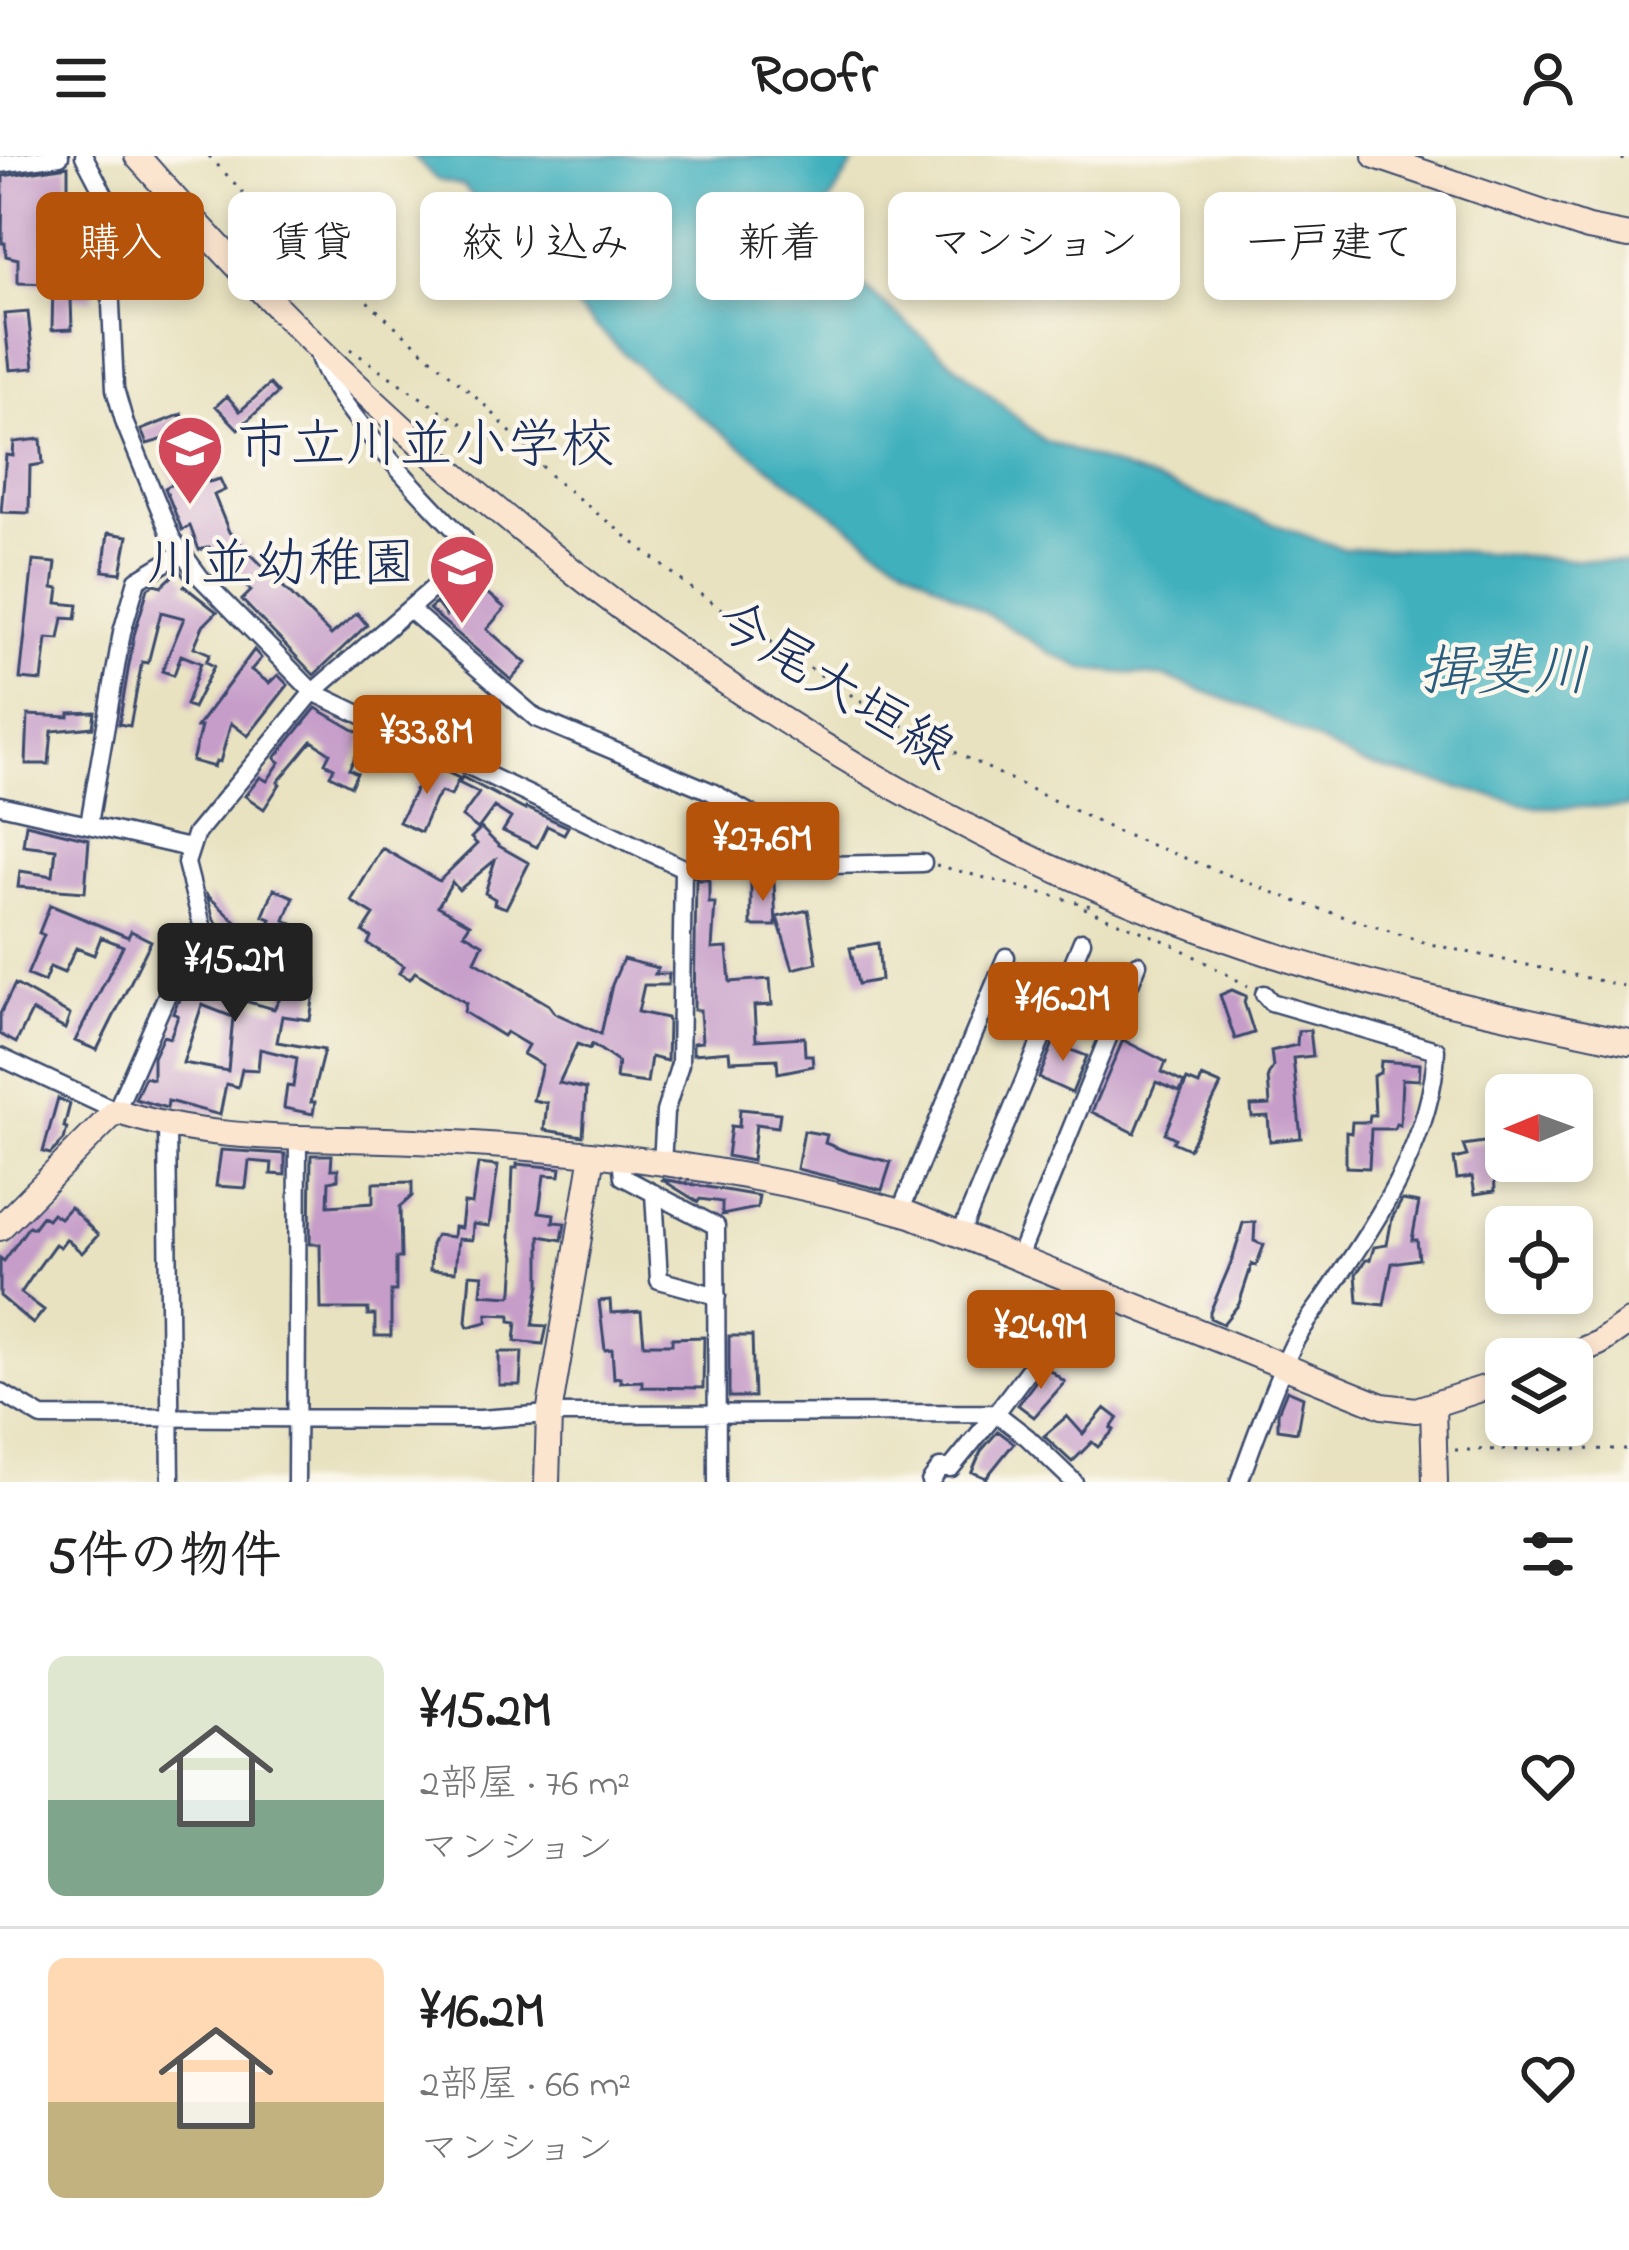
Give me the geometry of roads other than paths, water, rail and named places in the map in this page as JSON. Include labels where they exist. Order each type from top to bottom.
[{"type":"street","points":[[0,164],[60,156]]},
{"type":"street","points":[[69,156],[101,192]]},
{"type":"street","points":[[84,156],[103,192]]},
{"type":"street","name":"今尾大垣線","points":[[137,156],[377,404],[626,611],[758,706],[897,788],[1033,857],[1241,944],[1419,997],[1629,1042]]},
{"type":"street","points":[[1375,156],[1588,228],[1629,236]]},
{"type":"street","points":[[111,300],[115,389],[180,554],[313,692],[683,868],[923,863]]},
{"type":"street","points":[[0,1228],[116,1111],[166,997],[205,937],[186,863],[195,835],[313,692],[461,564],[466,553],[464,539],[336,392],[317,359],[317,345]]},
{"type":"street","points":[[89,824],[122,632],[137,580],[180,554]]},
{"type":"street","points":[[409,609],[536,718],[712,792],[804,844],[818,864]]},
{"type":"street","points":[[0,806],[189,848]]},
{"type":"street","points":[[662,1164],[665,1112],[680,1064],[683,868]]},
{"type":"street","points":[[962,1233],[1082,940]]},
{"type":"street","points":[[900,1212],[1006,957]]},
{"type":"street","points":[[1019,1257],[1138,964]]},
{"type":"street","points":[[1239,1482],[1294,1345],[1397,1184],[1418,1131],[1436,1050],[1331,1023],[1270,1002],[1264,994]]},
{"type":"street","points":[[0,1058],[116,1111],[238,1137],[416,1141],[593,1155],[850,1197],[962,1233],[1382,1406],[1416,1410],[1485,1389]]},
{"type":"street","points":[[167,1125],[170,1482]]},
{"type":"street","points":[[296,1482],[298,1138]]},
{"type":"street","points":[[547,1482],[549,1414],[593,1155]]},
{"type":"street","points":[[621,1159],[623,1177],[716,1226],[717,1482]]},
{"type":"street","points":[[654,1193],[659,1280],[717,1296]]},
{"type":"street","points":[[930,1482],[940,1468],[951,1468],[1091,1287]]},
{"type":"street","points":[[1593,1345],[1629,1322]]},
{"type":"street","points":[[0,1392],[42,1417],[296,1420],[996,1413],[1074,1482]]},
{"type":"street","points":[[1433,1406],[1436,1482]]},
{"type":"water","name":"揖斐川","points":[[413,156],[849,156],[855,161],[836,192],[696,192],[696,300],[864,300],[864,287],[1043,440],[1343,549],[1425,549],[1629,563],[1629,807],[1536,807],[1361,763],[1256,710],[1165,677],[1084,669],[1051,653],[879,548],[654,382],[569,300],[672,300],[672,192],[469,192],[464,186],[437,180]]},
{"type":"place","name":"市立川並小学校","points":[[190,507]]},
{"type":"place","name":"川並幼稚園","points":[[462,626]]}]
